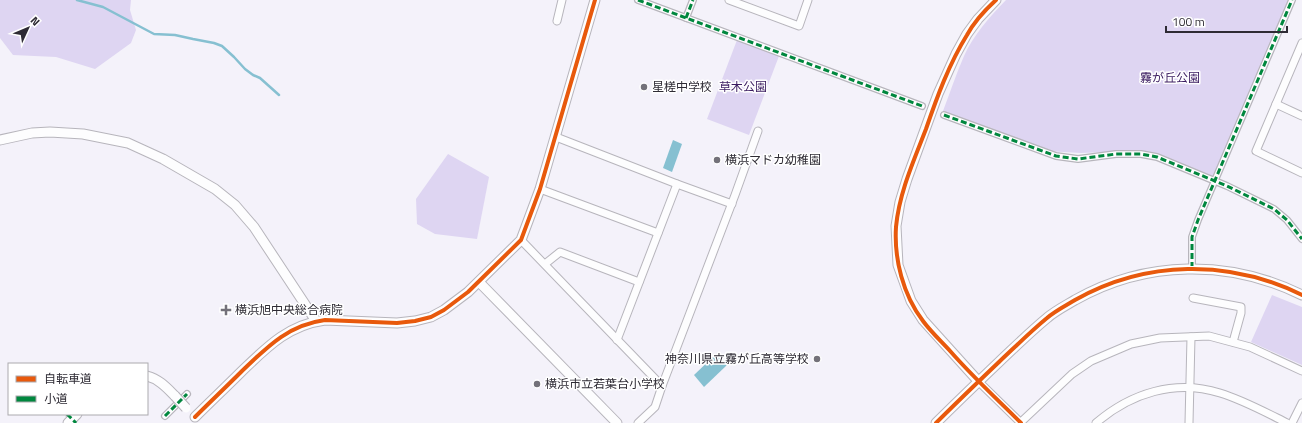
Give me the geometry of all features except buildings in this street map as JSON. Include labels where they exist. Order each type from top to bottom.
[{"type":"street","points":[[558,21],[562,0]]},
{"type":"street","points":[[148,376],[153,377],[161,383],[198,420],[273,342],[292,330],[316,321],[336,320],[397,323],[415,321],[431,317],[457,302],[521,240],[540,189],[556,138],[595,0]]},
{"type":"street","points":[[638,0],[922,106]]},
{"type":"street","points":[[686,18],[693,0]]},
{"type":"street","points":[[728,0],[799,26],[808,0]]},
{"type":"street","points":[[1192,268],[1192,237],[1198,220],[1292,0]]},
{"type":"street","points":[[991,1],[967,34],[956,54],[938,94],[900,202],[896,226],[898,265],[911,301],[922,320],[979,382],[1020,423],[1072,374],[1091,361],[1131,344],[1160,338],[1209,336],[1250,347],[1302,371]]},
{"type":"street","points":[[1302,43],[1299,58],[1276,104],[1256,151],[1302,173]]},
{"type":"street","points":[[1276,104],[1302,116]]},
{"type":"street","points":[[944,115],[1056,156],[1078,159],[1116,154],[1141,154],[1157,157],[1227,186],[1274,209],[1287,220],[1302,239]]},
{"type":"street","points":[[638,423],[655,407],[758,131]]},
{"type":"street","points":[[0,140],[32,133],[50,132],[83,134],[128,143],[163,158],[215,189],[240,210],[254,227],[316,321]]},
{"type":"street","points":[[556,138],[732,204]]},
{"type":"street","points":[[617,340],[677,184]]},
{"type":"street","points":[[540,189],[658,232]]},
{"type":"street","points":[[521,240],[662,386]]},
{"type":"street","points":[[545,264],[560,252],[640,282]]},
{"type":"street","points":[[936,423],[1024,337],[1048,318],[1094,289],[1154,271],[1192,268],[1215,269],[1239,273],[1264,280],[1302,295]]},
{"type":"street","points":[[479,282],[617,423]]},
{"type":"street","points":[[1193,298],[1241,307],[1241,313],[1233,342]]},
{"type":"street","points":[[1189,423],[1191,337]]},
{"type":"street","points":[[1096,423],[1109,412],[1126,402],[1147,393],[1169,388],[1190,388],[1219,393],[1287,423]]},
{"type":"street","points":[[165,416],[187,394]]},
{"type":"street","points":[[1292,423],[1302,403]]},
{"type":"street","points":[[68,423],[76,415]]},
{"type":"green space","points":[[0,0],[131,0],[130,10],[136,30],[131,43],[95,69],[56,57],[13,55],[0,38]]},
{"type":"green space","name":"霧が丘公園","points":[[1006,0],[1288,0],[1213,180],[1156,154],[1132,151],[1081,153],[1046,151],[943,111],[958,70],[972,41],[982,26]]},
{"type":"green space","name":"草木公園","points":[[737,40],[779,56],[749,135],[707,119]]},
{"type":"green space","points":[[448,154],[489,177],[477,239],[435,234],[417,224],[416,199]]},
{"type":"green space","points":[[1272,295],[1302,307],[1302,365],[1251,342]]},
{"type":"water","points":[[673,140],[682,144],[672,172],[663,168]]},
{"type":"water","points":[[716,354],[727,365],[704,387],[694,375]]},
{"type":"waterway","points":[[77,0],[103,7],[154,34],[175,35],[222,46],[245,69],[260,78],[279,95]]},
{"type":"tunnel","points":[[68,415],[76,423]]},
{"type":"marked path","points":[[638,0],[922,106]]},
{"type":"marked path","points":[[686,18],[693,0]]},
{"type":"marked path","points":[[1192,268],[1192,237],[1198,220],[1292,0]]},
{"type":"marked path","points":[[944,115],[1056,156],[1078,159],[1116,154],[1141,154],[1157,157],[1227,186],[1274,209],[1287,220],[1302,239]]},
{"type":"marked path","points":[[165,416],[187,394]]},
{"type":"marked path","points":[[68,415],[76,423]]},
{"type":"cycle path","points":[[195,417],[260,354],[279,338],[289,332],[300,327],[325,320],[397,323],[431,317],[444,310],[468,292],[521,240],[540,189],[595,0]]},
{"type":"cycle path","points":[[996,0],[980,16],[970,30],[944,81],[912,165],[900,202],[896,227],[896,239],[898,264],[901,276],[916,311],[929,329],[976,379],[1021,423]]},
{"type":"cycle path","points":[[936,423],[1050,315],[1075,300],[1102,287],[1130,277],[1159,271],[1188,269],[1217,270],[1246,275],[1274,283],[1302,295]]},
{"type":"place","name":"星槎中学校","points":[[644,87]]},
{"type":"place","name":"横浜マドカ幼稚園","points":[[717,160]]},
{"type":"place","name":"横浜旭中央総合病院","points":[[226,310]]},
{"type":"place","name":"神奈川県立霧が丘高等学校","points":[[817,359]]},
{"type":"place","name":"横浜市立若葉台小学校","points":[[537,384]]}]
